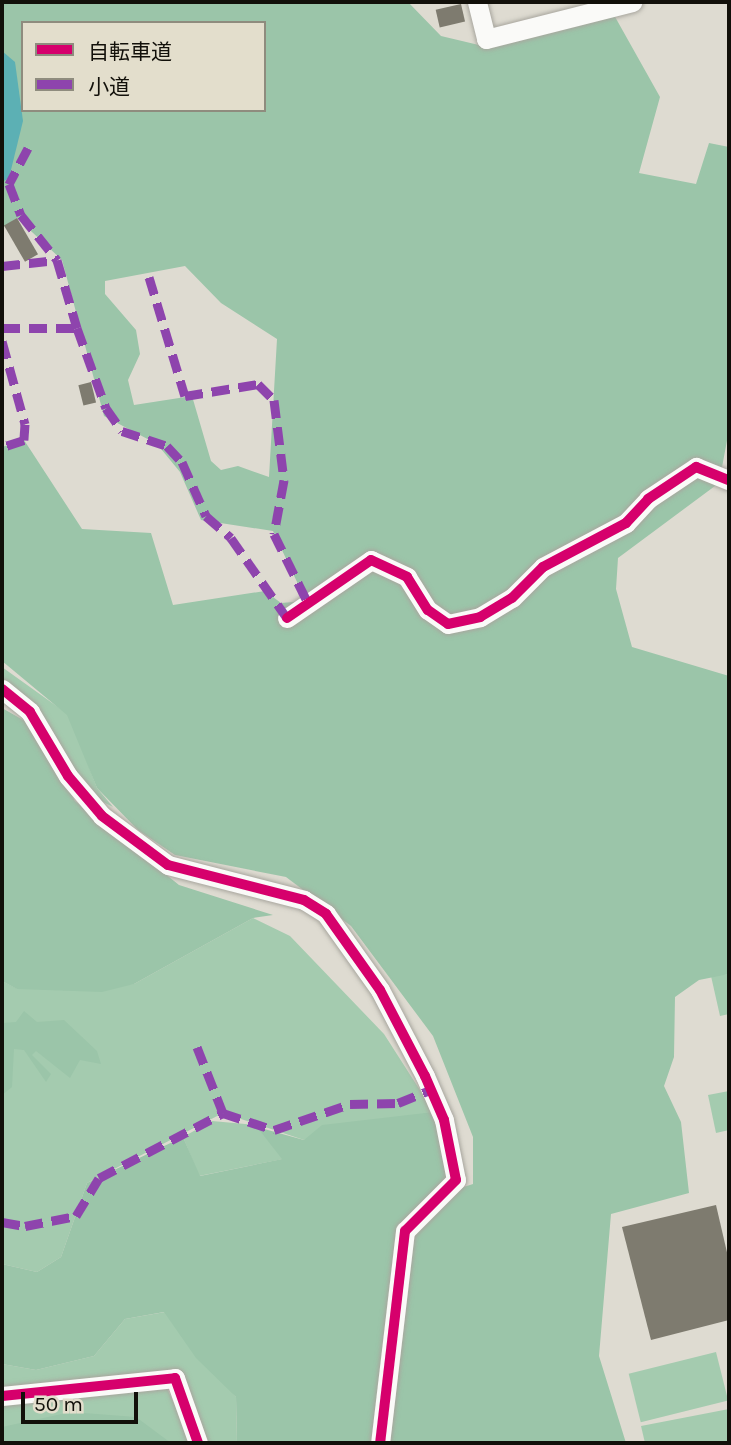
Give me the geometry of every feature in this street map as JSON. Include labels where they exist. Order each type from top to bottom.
[{"type":"street","points":[[477,2],[486,39],[632,2]]},
{"type":"street","points":[[286,618],[371,560],[407,577],[428,611],[448,624],[480,617],[512,598],[543,566],[626,523],[648,499],[696,467],[729,480]]},
{"type":"street","points":[[2,689],[30,712],[68,776],[102,816],[168,865],[303,900],[326,914],[380,990],[425,1076],[443,1120],[456,1180],[405,1231],[380,1443]]},
{"type":"street","points":[[2,1396],[175,1378],[198,1443]]},
{"type":"green space","points":[[2,2],[408,2],[441,36],[483,46],[614,15],[660,97],[639,173],[696,184],[709,143],[729,147],[729,430],[719,483],[618,558],[616,589],[632,647],[729,676],[729,974],[699,980],[675,997],[674,1057],[664,1086],[681,1122],[689,1193],[611,1214],[599,1356],[626,1443],[237,1443],[236,1397],[196,1358],[164,1312],[125,1319],[94,1356],[36,1370],[2,1364],[2,1264],[37,1272],[61,1257],[87,1183],[183,1137],[200,1176],[282,1159],[257,1127],[304,1140],[322,1125],[434,1112],[449,1161],[448,1192],[473,1184],[473,1137],[433,1036],[351,926],[286,877],[175,855],[138,830],[97,788],[67,715],[2,661],[2,447],[24,440],[82,529],[151,533],[173,605],[265,591],[281,603],[306,601],[273,531],[201,520],[180,472],[157,444],[104,416],[62,260],[17,218],[2,228]],"holes":[[[185,266],[221,303],[277,339],[269,477],[238,466],[221,470],[211,461],[192,396],[134,405],[128,380],[140,354],[136,330],[105,294],[105,281]]]},
{"type":"green space","points":[[2,667],[69,715],[97,788],[113,807],[81,791],[2,692]]},
{"type":"green space","points":[[2,708],[32,725],[75,801],[179,885],[273,915],[253,918],[134,984],[102,992],[17,989],[2,981]]},
{"type":"green space","points":[[253,918],[290,936],[384,1034],[434,1112],[304,1140],[223,1113],[87,1183],[61,1257],[37,1272],[2,1264],[2,981],[18,989],[134,984]]},
{"type":"green space","points":[[729,974],[729,1014],[720,1016],[711,976]]},
{"type":"green space","points":[[24,1011],[37,1022],[64,1020],[97,1051],[101,1064],[80,1060],[70,1078],[36,1051],[32,1055],[51,1074],[46,1082],[24,1050],[14,1049],[12,1087],[2,1095],[2,1023],[16,1022]]},
{"type":"green space","points":[[729,1091],[729,1130],[716,1133],[708,1095]]},
{"type":"green space","points":[[212,1121],[257,1125],[283,1159],[199,1176],[183,1137]]},
{"type":"green space","points":[[165,1312],[236,1397],[237,1443],[204,1443],[178,1371],[2,1393],[2,1364],[36,1370],[94,1356],[125,1319]]},
{"type":"green space","points":[[716,1352],[728,1401],[641,1422],[629,1374]]},
{"type":"green space","points":[[165,1384],[192,1443],[2,1428],[2,1405]]},
{"type":"green space","points":[[729,1409],[729,1443],[645,1443],[641,1426]]},
{"type":"green space","points":[[71,1412],[136,1417],[171,1443],[2,1443],[2,1427]]},
{"type":"water","points":[[2,51],[15,62],[23,121],[9,178],[2,182]]},
{"type":"building","points":[[461,4],[465,22],[440,27],[436,10]]},
{"type":"building","points":[[17,218],[38,254],[25,262],[4,226]]},
{"type":"building","points":[[91,382],[96,402],[83,406],[78,385]]},
{"type":"building","points":[[716,1205],[729,1261],[729,1320],[651,1340],[622,1227]]},
{"type":"marked path","points":[[28,148],[9,184],[21,215],[57,260]]},
{"type":"marked path","points":[[2,266],[57,260],[77,328]]},
{"type":"marked path","points":[[149,277],[185,396],[258,384],[274,400],[284,480],[274,534],[308,603]]},
{"type":"marked path","points":[[2,328],[77,328],[106,408],[122,431],[167,446],[182,462],[206,516],[231,538],[287,618]]},
{"type":"marked path","points":[[2,341],[25,424],[24,440],[2,447]]},
{"type":"marked path","points":[[197,1047],[223,1113]]},
{"type":"marked path","points":[[2,1222],[25,1226],[76,1216],[99,1178],[223,1113],[274,1130],[350,1104],[398,1103],[431,1090]]},
{"type":"cycle path","points":[[287,618],[371,560],[407,577],[428,610],[448,624],[480,617],[512,598],[543,567],[626,523],[648,499],[696,467],[729,480]]},
{"type":"cycle path","points":[[2,689],[30,712],[68,776],[102,816],[168,865],[304,900],[326,914],[380,990],[425,1076],[444,1120],[456,1180],[405,1231],[380,1443]]},
{"type":"cycle path","points":[[2,1396],[175,1378],[198,1443]]}]
